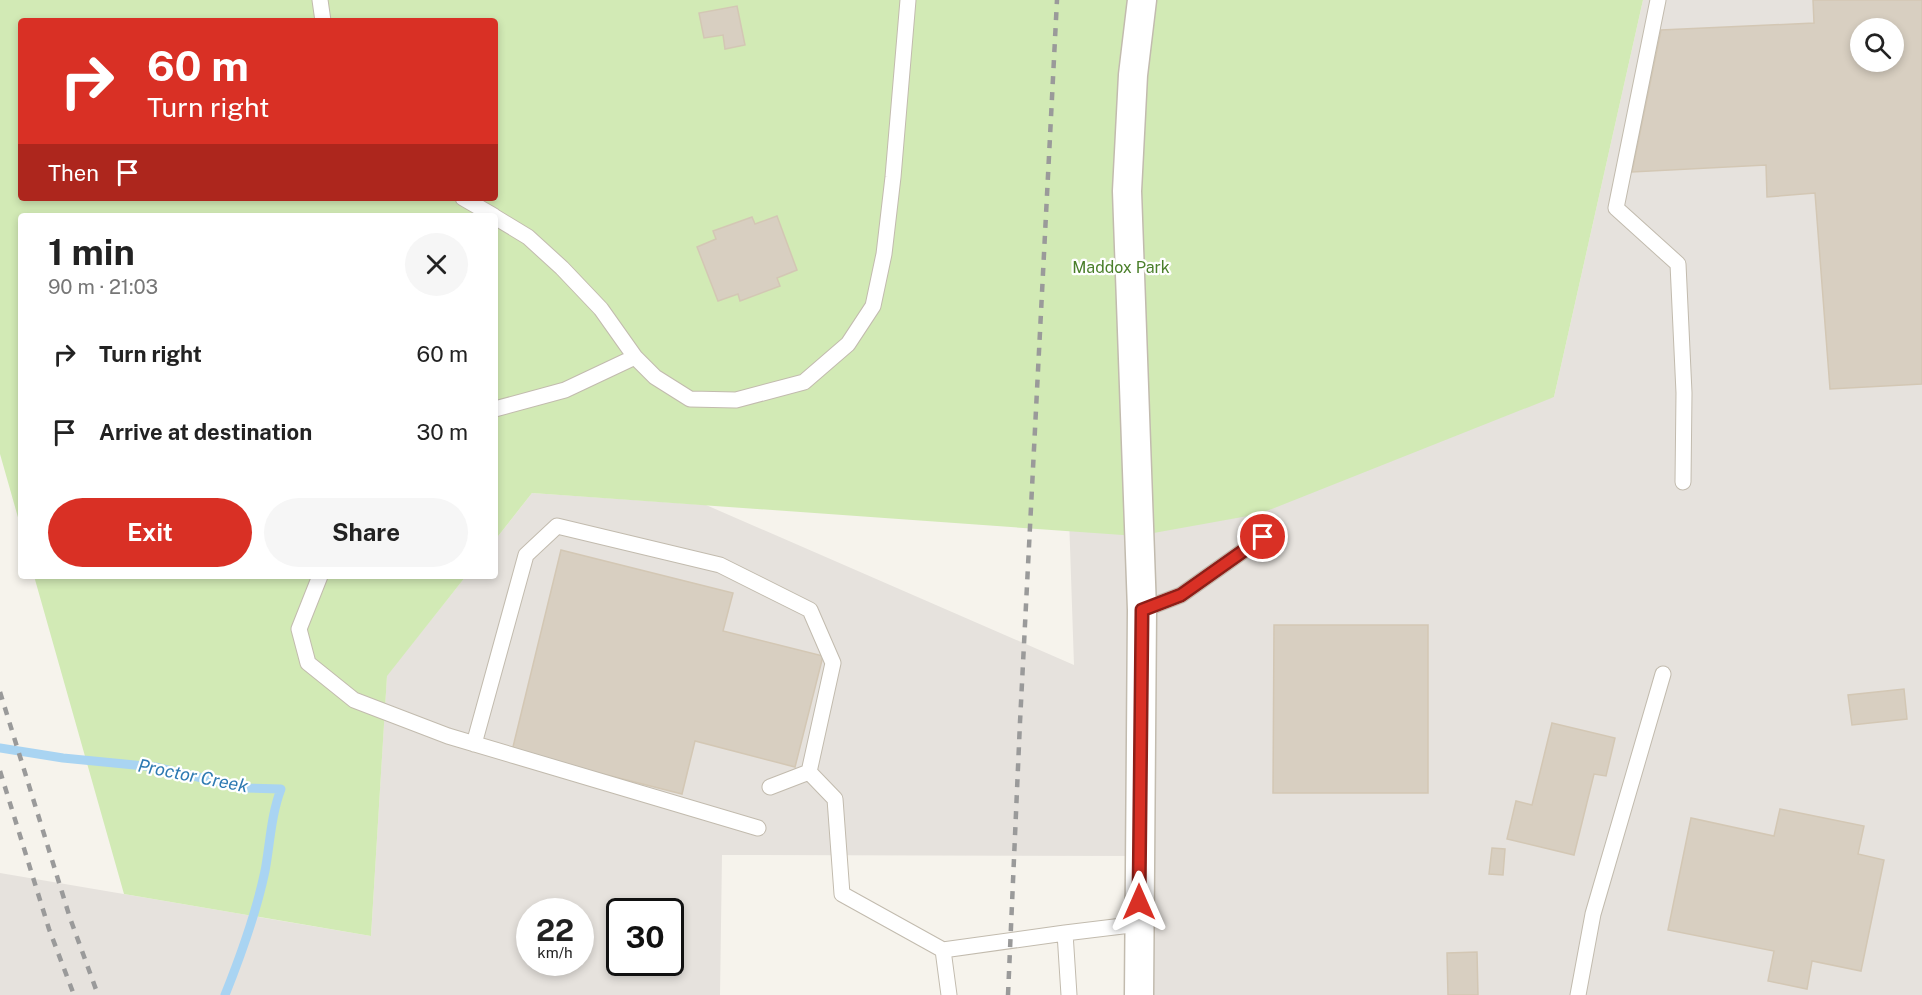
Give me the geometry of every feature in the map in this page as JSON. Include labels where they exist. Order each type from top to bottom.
[{"type":"street","points":[[1139,995],[1142,610],[1127,191],[1133,75],[1142,0]]},
{"type":"lane","points":[[320,0],[323,18]]},
{"type":"lane","points":[[498,218],[528,237],[561,268],[601,309],[635,357],[655,377],[690,399],[736,400],[804,382],[848,344],[873,306],[884,254],[908,0]]},
{"type":"lane","points":[[1658,0],[1616,208],[1678,264],[1684,393],[1683,482]]},
{"type":"lane","points":[[468,201],[490,213]]},
{"type":"lane","points":[[498,408],[565,390],[635,357]]},
{"type":"lane","points":[[474,744],[526,555],[557,526],[720,565],[810,610],[833,663],[809,772]]},
{"type":"lane","points":[[1142,610],[1181,595],[1263,537]]},
{"type":"lane","points":[[319,579],[299,629],[308,663],[354,699],[474,744],[758,828]]},
{"type":"lane","points":[[1578,995],[1593,914],[1663,674]]},
{"type":"lane","points":[[770,787],[809,772]]},
{"type":"lane","points":[[809,772],[835,799],[842,894],[943,950],[1065,933],[1139,937]]},
{"type":"lane","points":[[1065,933],[1069,995]]},
{"type":"lane","points":[[943,950],[949,995]]},
{"type":"shaded area","points":[[1643,0],[1922,0],[1922,995],[1151,995],[1146,856],[722,855],[720,995],[0,995],[0,873],[371,936],[387,675],[464,579],[498,579],[498,536],[532,493],[706,505],[1074,665],[1068,487],[1554,397]]},
{"type":"green space","name":"Maddox Park","points":[[0,0],[1643,0],[1554,397],[1259,514],[1137,536],[532,493],[498,536],[498,213],[18,213],[18,517],[0,454]]},
{"type":"green space","points":[[35,579],[464,579],[387,676],[371,936],[124,894]]},
{"type":"building","points":[[1813,0],[1922,0],[1922,384],[1830,389],[1815,193],[1767,197],[1766,165],[1632,172],[1661,30],[1814,23]]},
{"type":"building","points":[[737,6],[745,45],[725,49],[723,35],[704,38],[699,13]]},
{"type":"building","points":[[777,216],[797,270],[777,278],[780,286],[740,301],[738,294],[718,301],[697,247],[716,239],[713,231],[752,217],[755,224]]},
{"type":"building","points":[[561,550],[733,593],[723,631],[823,656],[795,767],[695,741],[682,794],[512,751]]},
{"type":"building","points":[[1274,625],[1428,625],[1428,793],[1273,793]]},
{"type":"building","points":[[1904,689],[1907,719],[1852,725],[1848,695]]},
{"type":"building","points":[[1552,723],[1615,738],[1606,776],[1594,774],[1574,855],[1507,839],[1516,801],[1532,805]]},
{"type":"building","points":[[1780,809],[1864,826],[1858,854],[1884,860],[1861,971],[1812,961],[1807,989],[1768,981],[1774,951],[1668,930],[1691,818],[1774,836]]},
{"type":"building","points":[[1492,848],[1505,849],[1503,875],[1489,874]]},
{"type":"building","points":[[1477,952],[1478,995],[1448,995],[1447,953]]},
{"type":"waterway","name":"Proctor Creek","points":[[0,748],[63,758],[155,767],[245,788],[281,789],[257,903],[225,995]]},
{"type":"railway","points":[[1008,995],[1057,0]]},
{"type":"railway","points":[[0,692],[70,918],[98,995]]},
{"type":"railway","points":[[0,771],[49,929],[74,995]]},
{"type":"route","points":[[1139,902],[1142,610],[1181,595],[1263,537]]}]
